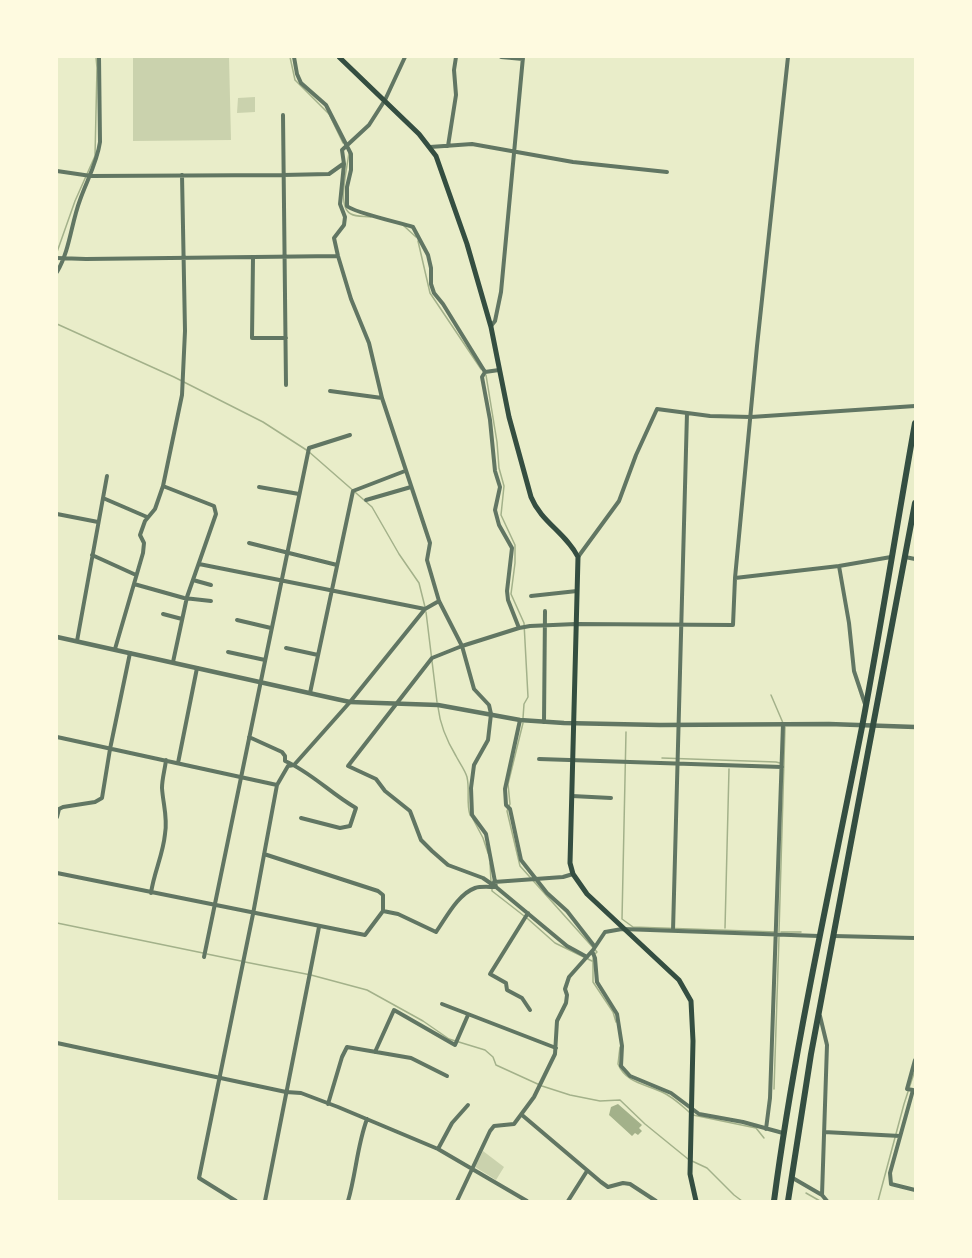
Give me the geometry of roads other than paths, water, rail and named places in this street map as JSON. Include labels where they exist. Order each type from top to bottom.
[{"type":"main road","points":[[339,57],[430,147],[443,171],[491,327],[499,369],[531,497],[539,513],[571,545],[578,557],[570,853],[573,874],[587,894],[679,980],[691,1001],[693,1041],[690,1160],[691,1181],[696,1201]]},
{"type":"main road","points":[[774,1201],[783,1133],[819,936],[866,705],[915,423]]},
{"type":"main road","points":[[788,1201],[790,1177],[833,936],[915,503]]},
{"type":"street","points":[[57,272],[65,258],[80,201],[91,176],[100,142],[99,57]]},
{"type":"street","points":[[294,57],[301,83],[326,105],[351,154],[347,206],[353,211],[413,226],[428,255],[434,293],[485,372]]},
{"type":"street","points":[[405,57],[385,100],[369,125],[342,150],[344,164],[340,204],[345,217],[344,225],[334,238],[351,299],[369,343],[382,398],[430,543],[427,560],[439,601],[462,646],[474,688],[489,705],[491,714],[488,740],[474,765],[471,788],[472,815],[486,834],[495,885]]},
{"type":"street","points":[[448,146],[456,95],[454,70],[456,57]]},
{"type":"street","points":[[491,327],[495,321],[501,292],[523,58],[501,57]]},
{"type":"street","points":[[587,957],[567,946],[495,885],[448,865],[421,840],[410,811],[385,791],[376,779],[348,766],[432,658],[462,646],[519,628],[576,624],[733,625],[735,578],[788,57]]},
{"type":"street","points":[[283,115],[286,385]]},
{"type":"street","points":[[430,147],[472,144],[573,162],[667,172]]},
{"type":"street","points":[[57,171],[91,176],[329,174],[344,164]]},
{"type":"street","points":[[115,650],[144,547],[140,535],[147,517],[153,514],[163,486],[175,434],[184,373],[183,175]]},
{"type":"street","points":[[57,258],[183,259],[338,256]]},
{"type":"street","points":[[253,258],[252,338],[286,338]]},
{"type":"street","points":[[499,369],[485,372],[482,377],[490,420],[495,471],[501,487],[495,510],[499,525],[512,548],[508,600],[519,628]]},
{"type":"street","points":[[330,391],[382,398]]},
{"type":"street","points":[[578,557],[619,501],[636,455],[657,409],[751,417],[915,406]]},
{"type":"street","points":[[673,931],[687,413]]},
{"type":"street","points":[[204,957],[309,448],[350,435]]},
{"type":"street","points":[[310,694],[353,490],[405,471]]},
{"type":"street","points":[[77,641],[107,476]]},
{"type":"street","points":[[163,486],[216,508],[216,514],[187,597],[173,662]]},
{"type":"street","points":[[259,487],[299,494]]},
{"type":"street","points":[[366,500],[411,487]]},
{"type":"street","points":[[103,498],[147,517]]},
{"type":"street","points":[[57,514],[98,522]]},
{"type":"street","points":[[249,543],[338,565]]},
{"type":"street","points":[[92,555],[136,575]]},
{"type":"street","points":[[735,578],[838,566],[891,557],[915,559]]},
{"type":"street","points":[[199,564],[425,609]]},
{"type":"street","points":[[838,566],[849,623],[854,671],[866,705]]},
{"type":"street","points":[[193,580],[211,585]]},
{"type":"street","points":[[134,584],[211,601]]},
{"type":"street","points":[[531,596],[577,591]]},
{"type":"street","points":[[236,1201],[199,1178],[277,784],[288,766],[294,765],[350,702],[425,609],[439,601]]},
{"type":"street","points":[[544,722],[545,611]]},
{"type":"street","points":[[164,614],[182,619]]},
{"type":"street","points":[[237,620],[271,628]]},
{"type":"street","points":[[57,637],[350,702],[447,706],[520,720],[678,725],[783,724],[915,727]]},
{"type":"street","points":[[286,648],[318,655]]},
{"type":"street","points":[[228,652],[265,660]]},
{"type":"street","points":[[57,817],[59,809],[63,807],[95,802],[102,798],[130,653]]},
{"type":"street","points":[[178,763],[197,668]]},
{"type":"street","points":[[520,720],[505,789],[506,805],[510,809],[521,860],[547,893],[567,911],[596,947]]},
{"type":"street","points":[[766,1129],[770,1098],[783,724]]},
{"type":"street","points":[[57,737],[277,784]]},
{"type":"street","points":[[249,737],[282,752],[285,760],[330,790],[336,797],[356,808],[350,826],[340,828],[301,818]]},
{"type":"street","points":[[539,759],[782,767]]},
{"type":"street","points":[[151,893],[154,872],[161,858],[166,833],[166,809],[162,787],[166,760]]},
{"type":"street","points":[[571,796],[612,798]]},
{"type":"street","points":[[57,873],[365,936],[383,911],[383,895],[378,891],[264,854]]},
{"type":"street","points":[[383,911],[398,914],[436,932],[457,903],[475,888],[573,874]]},
{"type":"street","points":[[528,913],[490,974],[506,983],[507,990],[522,998],[530,1010]]},
{"type":"street","points":[[265,1201],[319,927]]},
{"type":"street","points":[[457,1201],[494,1126],[514,1124],[534,1097],[556,1048],[557,1021],[566,1003],[565,989],[569,977],[596,947],[605,932],[627,930],[915,938]]},
{"type":"street","points":[[592,951],[595,958],[597,982],[616,1014],[622,1046],[621,1066],[630,1076],[671,1093],[699,1114],[783,1133]]},
{"type":"street","points":[[442,1004],[556,1048]]},
{"type":"street","points":[[375,1052],[394,1010],[455,1045],[468,1015]]},
{"type":"street","points":[[819,1013],[827,1045],[822,1195]]},
{"type":"street","points":[[57,1043],[301,1094],[438,1149],[527,1201]]},
{"type":"street","points":[[328,1104],[344,1049],[351,1047],[411,1058],[447,1076]]},
{"type":"street","points":[[915,1060],[907,1089],[913,1090],[890,1173],[891,1184],[915,1190]]},
{"type":"street","points":[[438,1149],[452,1123],[468,1105]]},
{"type":"street","points":[[522,1115],[608,1187],[623,1183],[630,1184],[656,1201]]},
{"type":"street","points":[[348,1201],[367,1119]]},
{"type":"street","points":[[824,1132],[900,1136]]},
{"type":"street","points":[[568,1201],[587,1171]]},
{"type":"street","points":[[790,1177],[822,1195],[827,1201]]},
{"type":"waterway","points":[[57,252],[75,201],[95,156],[96,57]]},
{"type":"waterway","points":[[290,57],[295,80],[329,114],[343,143]]},
{"type":"waterway","points":[[349,152],[344,203],[351,214],[371,217]]},
{"type":"waterway","points":[[404,226],[416,237]]},
{"type":"waterway","points":[[418,241],[430,293],[481,369]]},
{"type":"waterway","points":[[57,324],[174,377],[263,422],[308,451],[372,507],[419,583],[425,607]]},
{"type":"waterway","points":[[486,375],[499,468],[504,486],[501,515],[515,545],[511,594],[524,623],[528,697],[524,704],[523,718]]},
{"type":"waterway","points":[[426,612],[437,702]]},
{"type":"waterway","points":[[771,695],[783,723]]},
{"type":"waterway","points":[[438,707],[444,733],[467,777],[470,815]]},
{"type":"waterway","points":[[523,723],[508,784],[510,804],[507,811],[520,866],[597,952],[595,954]]},
{"type":"waterway","points":[[779,932],[785,727]]},
{"type":"waterway","points":[[626,732],[622,919],[633,927],[776,932]]},
{"type":"waterway","points":[[662,758],[780,763]]},
{"type":"waterway","points":[[725,928],[729,769]]},
{"type":"waterway","points":[[473,819],[488,853]]},
{"type":"waterway","points":[[490,863],[491,882]]},
{"type":"waterway","points":[[492,887],[492,891],[555,943],[592,961]]},
{"type":"waterway","points":[[57,923],[203,953]]},
{"type":"waterway","points":[[781,932],[801,932]]},
{"type":"waterway","points":[[774,1089],[779,937]]},
{"type":"waterway","points":[[207,954],[241,961]]},
{"type":"waterway","points":[[593,958],[593,982],[613,1012],[616,1022]]},
{"type":"waterway","points":[[245,962],[311,975],[367,990],[423,1021],[449,1039],[485,1050],[493,1057],[496,1065],[542,1086],[600,1101],[620,1100],[688,1159]]},
{"type":"waterway","points":[[620,1047],[618,1064],[626,1075],[666,1094],[689,1112]]},
{"type":"waterway","points":[[878,1201],[915,1070]]},
{"type":"waterway","points":[[693,1115],[756,1128],[764,1138]]},
{"type":"waterway","points":[[692,1161],[707,1168],[742,1201]]},
{"type":"waterway","points":[[806,1193],[820,1201]]}]
